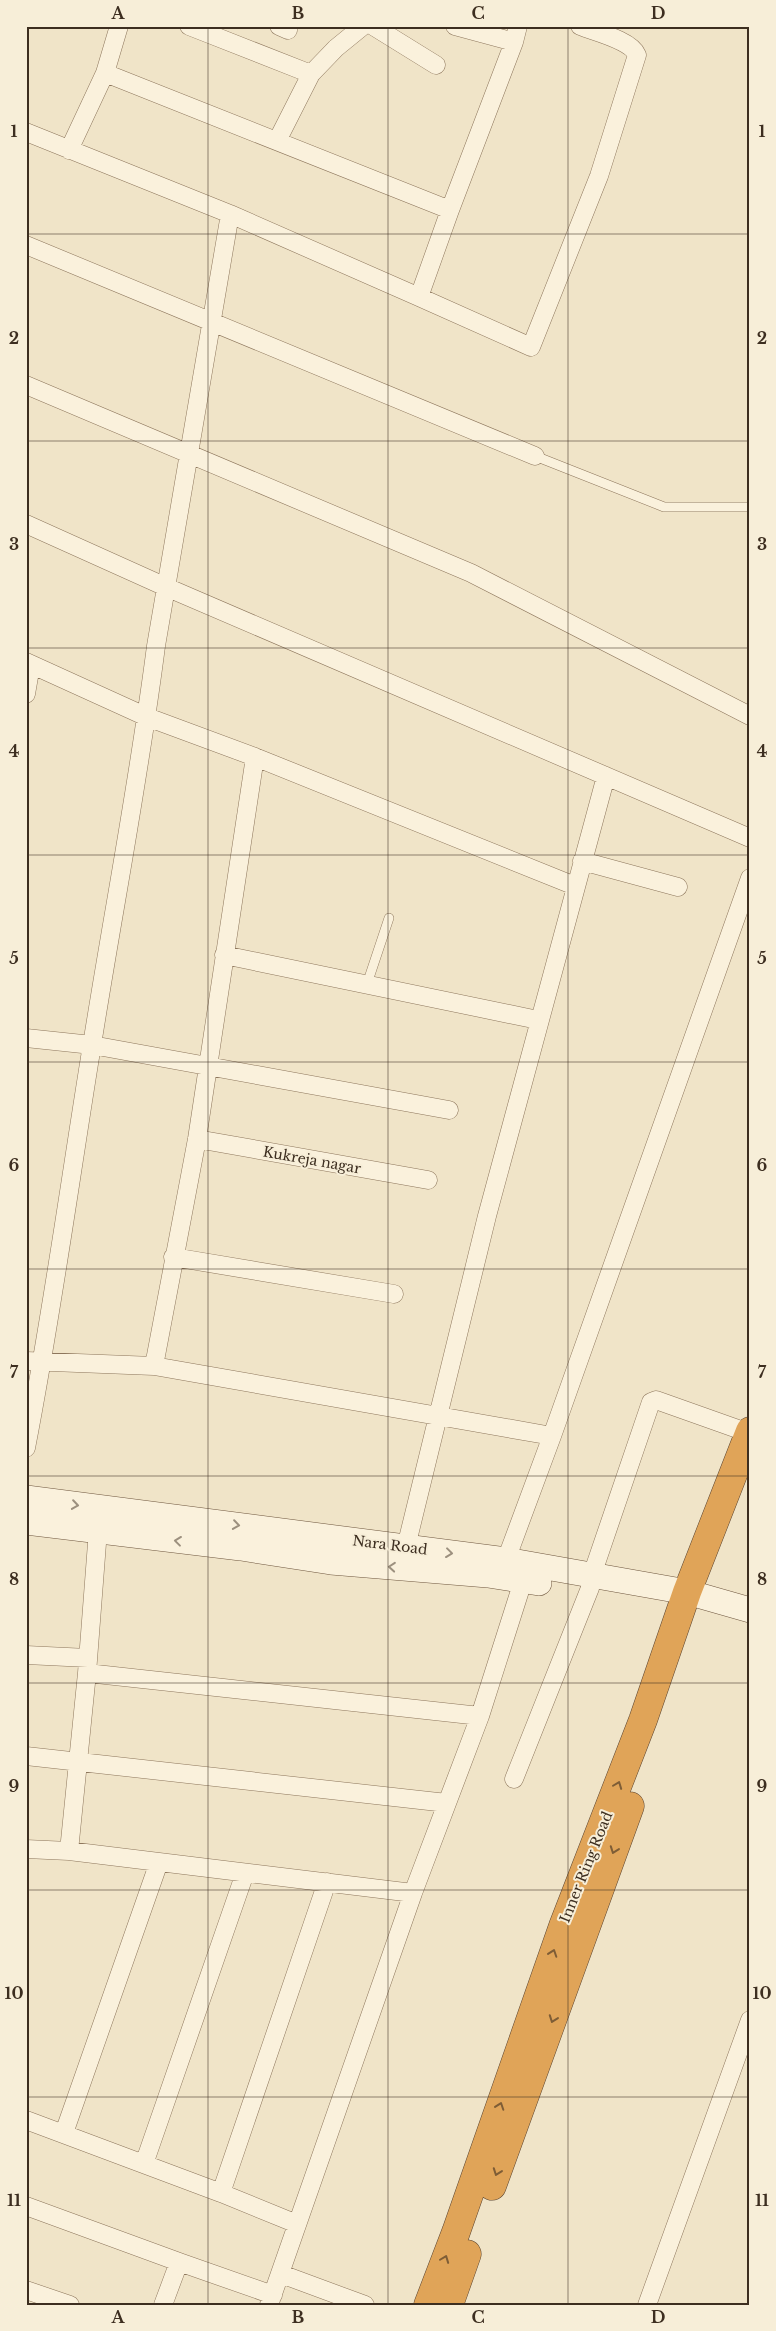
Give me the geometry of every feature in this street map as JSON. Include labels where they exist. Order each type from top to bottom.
[{"type":"highway","name":"Inner Ring Road","points":[[449,2305],[694,1603],[749,1432]]},
{"type":"highway","name":"Inner Ring Road","points":[[428,2305],[456,2232],[563,1926],[643,1720],[750,1475]]},
{"type":"main road","name":"Nara Road","points":[[26,1498],[506,1560],[591,1582],[634,1596],[750,1610]]},
{"type":"main road","name":"Nara Road","points":[[26,1522],[241,1548],[331,1562],[488,1575],[523,1580],[591,1582]]},
{"type":"main road","name":"Nara Road","points":[[694,1603],[750,1625]]},
{"type":"street","points":[[70,150],[105,73],[119,26]]},
{"type":"street","points":[[189,26],[311,74]]},
{"type":"street","points":[[277,141],[311,74],[336,48],[363,26]]},
{"type":"street","points":[[373,26],[436,65]]},
{"type":"street","points":[[419,297],[516,34],[455,26]]},
{"type":"street","points":[[26,132],[230,214],[532,347],[599,176],[637,55],[635,49],[611,32],[580,26]]},
{"type":"street","points":[[105,73],[450,210]]},
{"type":"street","points":[[26,1448],[35,1361],[92,1045],[147,717],[166,587],[230,214]]},
{"type":"street","points":[[26,245],[535,456]]},
{"type":"street","points":[[26,385],[471,574],[750,716]]},
{"type":"street","points":[[26,524],[166,587],[750,838]]},
{"type":"street","points":[[26,694],[29,664],[147,717],[255,757],[575,886]]},
{"type":"street","points":[[154,1366],[197,1139],[255,757]]},
{"type":"street","points":[[406,1548],[487,1216],[538,1020],[606,776]]},
{"type":"street","points":[[582,861],[678,887]]},
{"type":"street","points":[[506,1560],[552,1436],[750,878]]},
{"type":"street","points":[[224,955],[538,1020]]},
{"type":"street","points":[[26,1038],[92,1045],[448,1110]]},
{"type":"street","name":"Kukreja nagar","points":[[197,1139],[428,1180]]},
{"type":"street","points":[[174,1257],[394,1294]]},
{"type":"street","points":[[35,1361],[154,1366],[552,1436]]},
{"type":"street","points":[[514,1779],[591,1582],[650,1402],[656,1400],[749,1432]]},
{"type":"street","points":[[69,1851],[98,1530]]},
{"type":"street","points":[[26,2206],[179,2262],[271,2300],[413,1893],[480,1716],[523,1580]]},
{"type":"street","points":[[26,1655],[87,1666],[480,1716]]},
{"type":"street","points":[[26,1756],[447,1802]]},
{"type":"street","points":[[26,1849],[69,1851],[413,1893]]},
{"type":"street","points":[[64,2132],[159,1862]]},
{"type":"street","points":[[144,2164],[245,1873]]},
{"type":"street","points":[[221,2193],[327,1882]]},
{"type":"street","points":[[647,2305],[750,2020]]},
{"type":"street","points":[[26,2120],[64,2132],[297,2224]]},
{"type":"street","points":[[162,2305],[179,2262]]},
{"type":"street","points":[[281,2274],[365,2305]]},
{"type":"street","points":[[26,2290],[70,2305]]},
{"type":"lane","points":[[535,456],[664,507],[750,507]]},
{"type":"lane","points":[[367,984],[389,918]]}]
